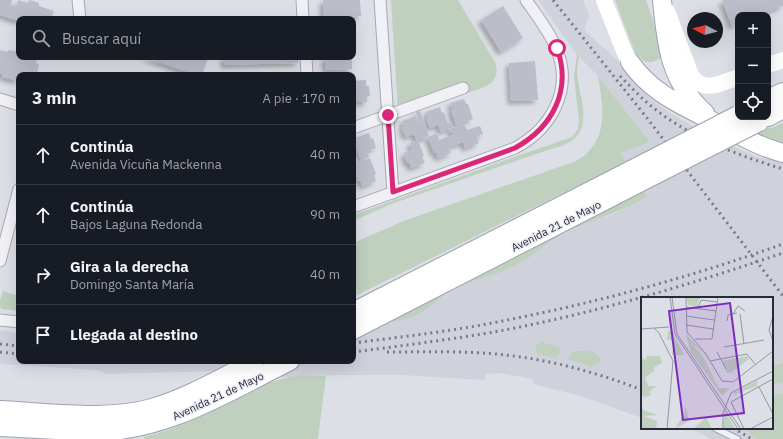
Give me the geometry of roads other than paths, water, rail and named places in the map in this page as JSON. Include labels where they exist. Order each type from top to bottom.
[{"type":"main road","points":[[604,0],[624,51],[630,62],[644,79],[660,92],[688,110],[717,123],[756,144],[783,153]]},
{"type":"main road","points":[[662,0],[666,39],[675,71],[691,100],[717,123]]},
{"type":"main road","points":[[662,0],[692,75],[696,81],[701,85],[714,86],[735,78]]},
{"type":"main road","points":[[771,64],[783,60]]},
{"type":"main road","points":[[771,98],[783,92]]},
{"type":"main road","name":"Avenida 21 de Mayo","points":[[771,116],[783,109]]},
{"type":"main road","name":"Avenida 21 de Mayo","points":[[361,326],[635,177],[735,117]]},
{"type":"main road","name":"Avenida 21 de Mayo","points":[[356,311],[635,177],[763,120]]},
{"type":"main road","name":"Avenida 21 de Mayo","points":[[0,410],[99,414],[133,412],[161,405],[187,395],[232,372],[276,364]]},
{"type":"main road","name":"Avenida 21 de Mayo","points":[[0,427],[100,435],[123,434],[142,426],[173,418],[191,410],[258,368]]},
{"type":"street","points":[[78,0],[80,16]]},
{"type":"street","points":[[302,0],[303,16]]},
{"type":"street","points":[[380,0],[393,192]]},
{"type":"street","points":[[356,206],[515,148],[525,142],[544,125],[556,106],[561,87],[562,67],[554,42],[526,0]]},
{"type":"street","points":[[306,60],[307,72]]},
{"type":"street","points":[[356,127],[463,88]]},
{"type":"street","points":[[0,99],[16,104]]},
{"type":"street","points":[[0,260],[4,232],[16,198]]},
{"type":"street","points":[[0,320],[16,322]]},
{"type":"lane","points":[[717,429],[737,439]]},
{"type":"railway","points":[[553,0],[647,118],[783,296]]},
{"type":"railway","points":[[620,76],[651,106],[681,127],[714,144],[748,158],[783,169]]},
{"type":"railway","points":[[356,343],[461,329],[554,310],[669,281],[783,244]]},
{"type":"railway","points":[[643,297],[783,253]]},
{"type":"railway","points":[[356,352],[494,332],[567,317],[641,298]]},
{"type":"railway","points":[[0,344],[16,346]]},
{"type":"railway","points":[[0,352],[16,354]]},
{"type":"railway","points":[[387,352],[470,352],[523,357],[583,370],[641,390]]},
{"type":"railway","points":[[735,429],[752,439]]}]
